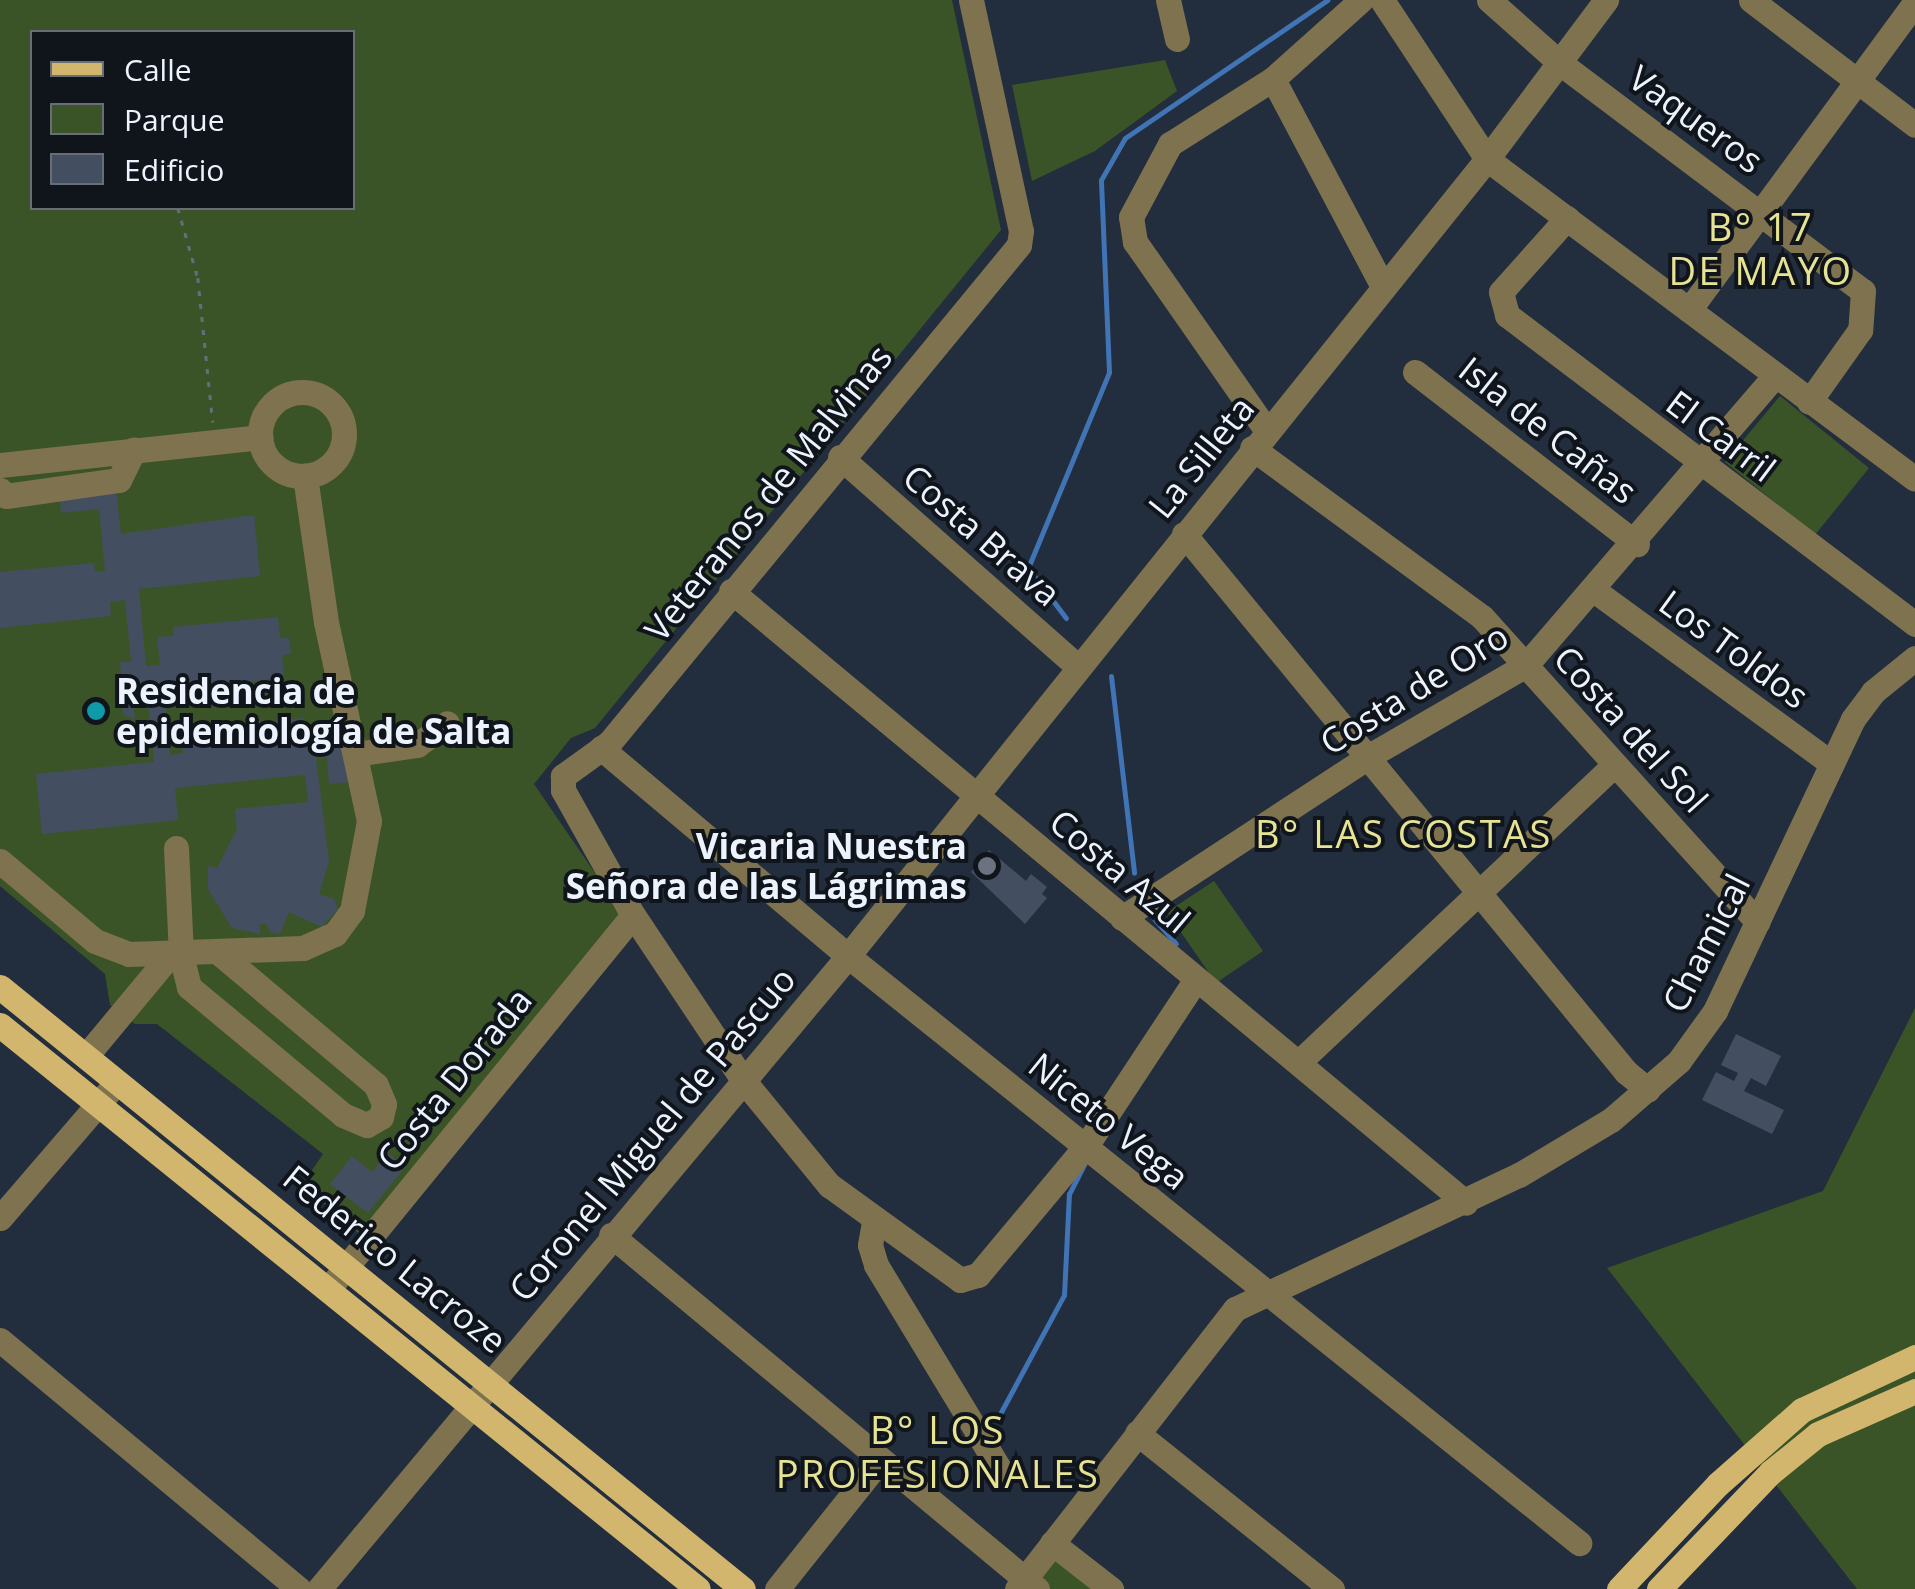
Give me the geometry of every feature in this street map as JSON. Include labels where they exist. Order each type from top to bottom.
[{"type":"main road","name":"Federico Lacroze","points":[[0,987],[349,1264],[743,1589]]},
{"type":"main road","name":"Federico Lacroze","points":[[0,1025],[698,1589]]},
{"type":"main road","points":[[1619,1589],[1718,1484],[1802,1410],[1915,1358]]},
{"type":"main road","points":[[1660,1589],[1772,1472],[1818,1434],[1915,1391]]},
{"type":"street","name":"Veteranos de Malvinas","points":[[633,914],[563,790],[564,776],[601,748],[1019,246],[1021,232],[971,0]]},
{"type":"street","points":[[1168,0],[1177,39]]},
{"type":"street","points":[[1361,0],[1273,78],[1383,286]]},
{"type":"street","points":[[1382,0],[1487,160],[1915,479]]},
{"type":"street","name":"Vaqueros","points":[[1489,0],[1560,62],[1863,291],[1860,330],[1810,402]]},
{"type":"street","name":"La Silleta","points":[[848,956],[1487,160],[1606,0]]},
{"type":"street","points":[[1750,0],[1915,125]]},
{"type":"street","points":[[1688,310],[1915,2]]},
{"type":"street","name":"Costa del Sol","points":[[1273,78],[1170,144],[1131,217],[1135,242],[1260,439],[1472,608],[1758,922]]},
{"type":"street","name":"El Carril","points":[[1567,218],[1501,292],[1507,316],[1702,467],[1915,624]]},
{"type":"street","name":"Isla de Cañas","points":[[1415,372],[1637,544]]},
{"type":"street","name":"Costa de Oro","points":[[1122,918],[1370,756],[1526,666],[1637,544],[1775,375]]},
{"type":"street","points":[[289,394],[329,402],[343,425],[339,453],[305,476],[270,461],[260,437],[266,410],[289,394]]},
{"type":"street","points":[[0,465],[260,437]]},
{"type":"street","points":[[0,490],[6,496],[119,480],[134,449]]},
{"type":"street","name":"Costa Brava","points":[[840,457],[1078,666]]},
{"type":"street","points":[[0,862],[95,940],[129,954],[175,956],[303,948],[335,934],[352,912],[370,821],[305,476]]},
{"type":"street","points":[[1184,534],[1481,890],[1626,1072],[1648,1090]]},
{"type":"street","name":"Los Toldos","points":[[1595,591],[1832,764]]},
{"type":"street","name":"Costa Azul","points":[[730,592],[1466,1204]]},
{"type":"street","name":"Chamical","points":[[1026,1586],[1052,1543],[1235,1309],[1264,1290],[1466,1204],[1611,1120],[1648,1090],[1706,1024],[1832,764],[1873,692],[1915,658]]},
{"type":"street","points":[[355,754],[417,745],[446,722]]},
{"type":"street","name":"Niceto Vega","points":[[601,748],[848,956],[1579,1543]]},
{"type":"street","points":[[1299,1062],[1616,764]]},
{"type":"street","points":[[176,848],[175,956],[189,987],[343,1115],[358,1125],[374,1123],[384,1111],[376,1085],[219,953]]},
{"type":"street","points":[[633,914],[743,1080],[829,1184],[874,1222],[960,1280],[978,1275],[1086,1146],[1196,979]]},
{"type":"street","name":"Costa Dorada","points":[[329,1288],[633,914]]},
{"type":"street","points":[[86,1056],[175,956]]},
{"type":"street","name":"Coronel Miguel de Pascuo","points":[[319,1589],[471,1402],[848,956]]},
{"type":"street","points":[[0,1218],[117,1082]]},
{"type":"street","points":[[874,1222],[870,1245],[876,1265],[1000,1471]]},
{"type":"street","points":[[611,1235],[1026,1586]]},
{"type":"street","points":[[0,1340],[299,1589]]},
{"type":"street","points":[[1137,1432],[1332,1589]]},
{"type":"street","points":[[777,1589],[880,1460]]},
{"type":"street","points":[[1052,1543],[1111,1589]]},
{"type":"path","points":[[179,210],[198,278],[214,441]]},
{"type":"green space","points":[[0,0],[952,0],[1001,230],[595,728],[571,738],[534,784],[623,914],[360,1235],[302,1185],[323,1154],[157,1024],[135,1024],[110,1005],[105,974],[0,886]]},
{"type":"green space","points":[[1165,60],[1177,91],[1095,151],[1032,181],[1012,85]]},
{"type":"green space","points":[[1780,396],[1869,468],[1815,535],[1725,462]]},
{"type":"green space","points":[[1214,881],[1263,951],[1216,983],[1167,912]]},
{"type":"green space","points":[[1915,1008],[1915,1589],[1857,1589],[1607,1268],[1823,1191]]},
{"type":"green space","points":[[1053,1547],[1101,1589],[1040,1589],[1028,1579]]},
{"type":"building","points":[[116,490],[121,534],[254,515],[260,576],[139,589],[146,666],[160,665],[157,637],[173,636],[173,627],[278,617],[280,638],[289,638],[291,654],[282,655],[284,678],[164,691],[170,755],[183,753],[181,737],[195,736],[194,729],[303,718],[304,736],[312,735],[313,745],[324,744],[323,725],[343,723],[349,782],[329,784],[327,757],[316,758],[329,861],[319,894],[334,899],[338,909],[322,927],[289,912],[280,934],[270,932],[266,923],[259,925],[261,934],[232,928],[208,889],[208,866],[217,868],[237,829],[235,809],[308,802],[305,775],[175,788],[178,820],[42,834],[36,774],[154,762],[147,691],[132,692],[135,719],[123,715],[120,662],[131,662],[125,600],[110,602],[111,616],[0,628],[0,572],[94,563],[95,572],[105,571],[99,509],[61,513],[60,496]]},
{"type":"building","name":"Residencia de epidemiología de Salta","points":[[104,701],[105,719],[87,720],[86,703]]},
{"type":"building","points":[[989,850],[1026,881],[1031,874],[1047,887],[1042,894],[1047,898],[1025,924],[971,872]]},
{"type":"building","points":[[1736,1034],[1781,1056],[1766,1086],[1751,1078],[1744,1091],[1784,1110],[1772,1134],[1702,1100],[1716,1072],[1734,1081],[1738,1073],[1721,1065]]},
{"type":"building","points":[[388,1153],[405,1167],[368,1213],[330,1184],[352,1156],[372,1172]]},
{"type":"waterway","points":[[1066,618],[1028,568],[1109,372],[1101,180],[1125,138],[1327,0]]},
{"type":"waterway","points":[[1111,676],[1134,873]]},
{"type":"waterway","points":[[1151,915],[1176,944]]},
{"type":"waterway","points":[[1001,1412],[1064,1295],[1069,1194],[1084,1165]]},
{"type":"place","name":"Residencia de epidemiología de Salta","points":[[96,711]]},
{"type":"place","name":"Vicaria Nuestra Señora de las Lágrimas","points":[[987,866]]},
{"type":"district","name":"B° 17 DE MAYO","points":[[1761,249]]},
{"type":"district","name":"B° LAS COSTAS","points":[[1404,834]]},
{"type":"district","name":"B° LOS PROFESIONALES","points":[[938,1452]]}]
